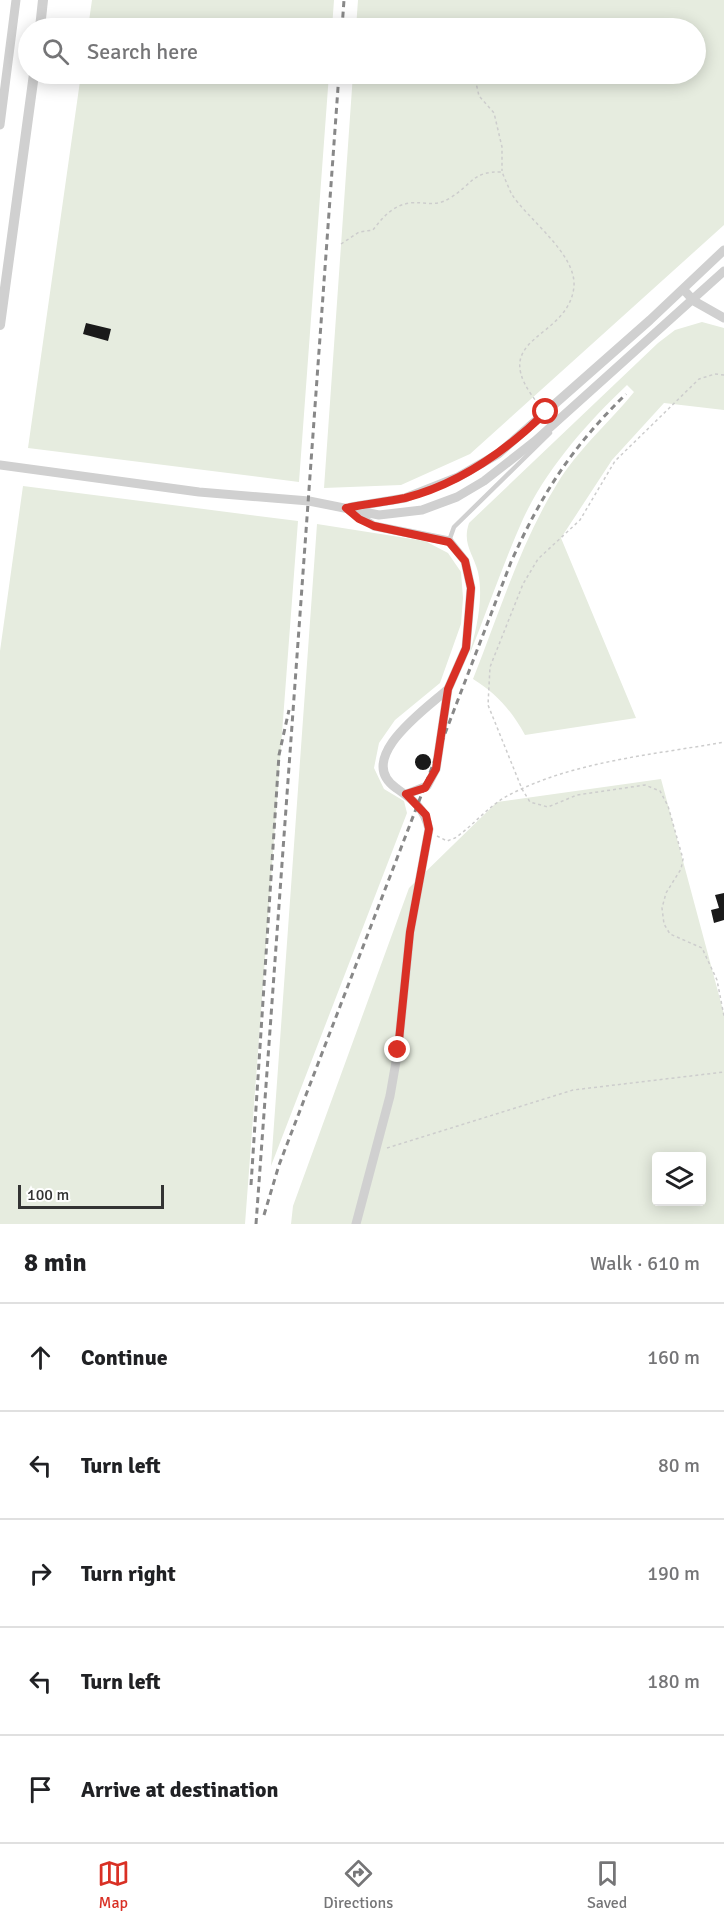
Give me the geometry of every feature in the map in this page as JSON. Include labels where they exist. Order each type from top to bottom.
[{"type":"street","points":[[0,125],[16,0]]},
{"type":"street","points":[[40,18],[43,0]]},
{"type":"street","points":[[0,325],[33,84]]},
{"type":"street","points":[[346,508],[405,498],[458,477],[510,446],[724,250]]},
{"type":"street","points":[[0,465],[199,492],[309,501],[379,515],[422,510],[457,496],[484,481],[543,435],[694,301],[724,271]]},
{"type":"street","points":[[683,289],[694,301],[724,318]]},
{"type":"street","points":[[346,508],[359,519],[374,526],[449,542],[465,561],[471,588],[466,648],[448,689],[436,769],[425,788],[406,794]]},
{"type":"street","points":[[356,1224],[398,1050],[410,932],[429,829],[426,815],[406,794],[387,780],[383,766],[385,752],[393,739],[448,689]]},
{"type":"lane","points":[[449,542],[449,534],[454,527],[606,379]]},
{"type":"path","points":[[476,84],[479,96],[494,113],[502,147],[502,172],[512,193],[567,262],[574,283],[571,301],[560,318],[523,351],[519,366],[526,388],[546,412]]},
{"type":"path","points":[[341,244],[359,232],[373,230],[385,214],[410,203],[426,206],[449,199],[484,171],[502,172]]},
{"type":"path","points":[[724,375],[715,374],[699,379],[615,461],[580,520],[538,559],[523,584],[490,667],[488,705],[522,789],[530,802],[548,807],[577,795],[645,785],[660,791],[668,806],[683,859],[681,869],[666,893],[662,908],[664,924],[670,934],[702,948],[717,980],[724,1016]]},
{"type":"path","points":[[429,829],[447,841],[455,838],[508,795],[542,781],[604,764],[724,742]]},
{"type":"path","points":[[375,1152],[573,1090],[724,1072]]},
{"type":"shaded area","points":[[92,0],[334,0],[333,18],[89,18]]},
{"type":"shaded area","points":[[358,0],[724,0],[724,225],[470,454],[401,485],[324,488],[352,84],[706,84],[706,18],[357,18]]},
{"type":"shaded area","points":[[80,84],[328,84],[299,482],[28,448]]},
{"type":"shaded area","points":[[702,322],[724,328],[724,410],[664,403],[612,460],[561,538],[636,718],[525,735],[503,703],[473,679],[521,555],[544,507],[574,459],[634,392],[627,385],[612,400],[582,431],[544,482],[523,519],[469,656],[477,625],[480,583],[467,543],[469,523],[658,343],[675,330]]},
{"type":"shaded area","points":[[23,486],[298,521],[245,1224],[0,1224],[0,651]]},
{"type":"shaded area","points":[[317,524],[425,541],[448,553],[461,572],[463,598],[461,624],[440,683],[395,720],[379,743],[374,768],[384,789],[404,801],[407,813],[271,1166]]},
{"type":"shaded area","points":[[661,779],[724,1014],[724,1224],[291,1224],[293,1206],[409,888],[497,802]]},
{"type":"building","points":[[86,323],[111,329],[108,341],[83,334]]},
{"type":"building","points":[[420,754],[426,754],[431,762],[429,768],[420,770],[415,765],[415,759]]},
{"type":"building","points":[[724,893],[724,920],[714,923],[711,910],[719,908],[715,895]]},
{"type":"railway","points":[[343,18],[344,0]]},
{"type":"railway","points":[[256,1224],[338,84]]},
{"type":"railway","points":[[264,1215],[279,1165],[511,562],[534,514],[560,472],[590,433],[626,394]]},
{"type":"railway","points":[[251,1185],[279,755],[289,710]]},
{"type":"route","points":[[398,1050],[410,932],[429,829],[426,815],[406,794],[425,788],[436,769],[448,689],[466,648],[471,610],[471,588],[465,561],[460,552],[449,542],[374,526],[359,519],[346,508],[376,501],[405,498],[458,477],[510,446],[546,412]]}]
